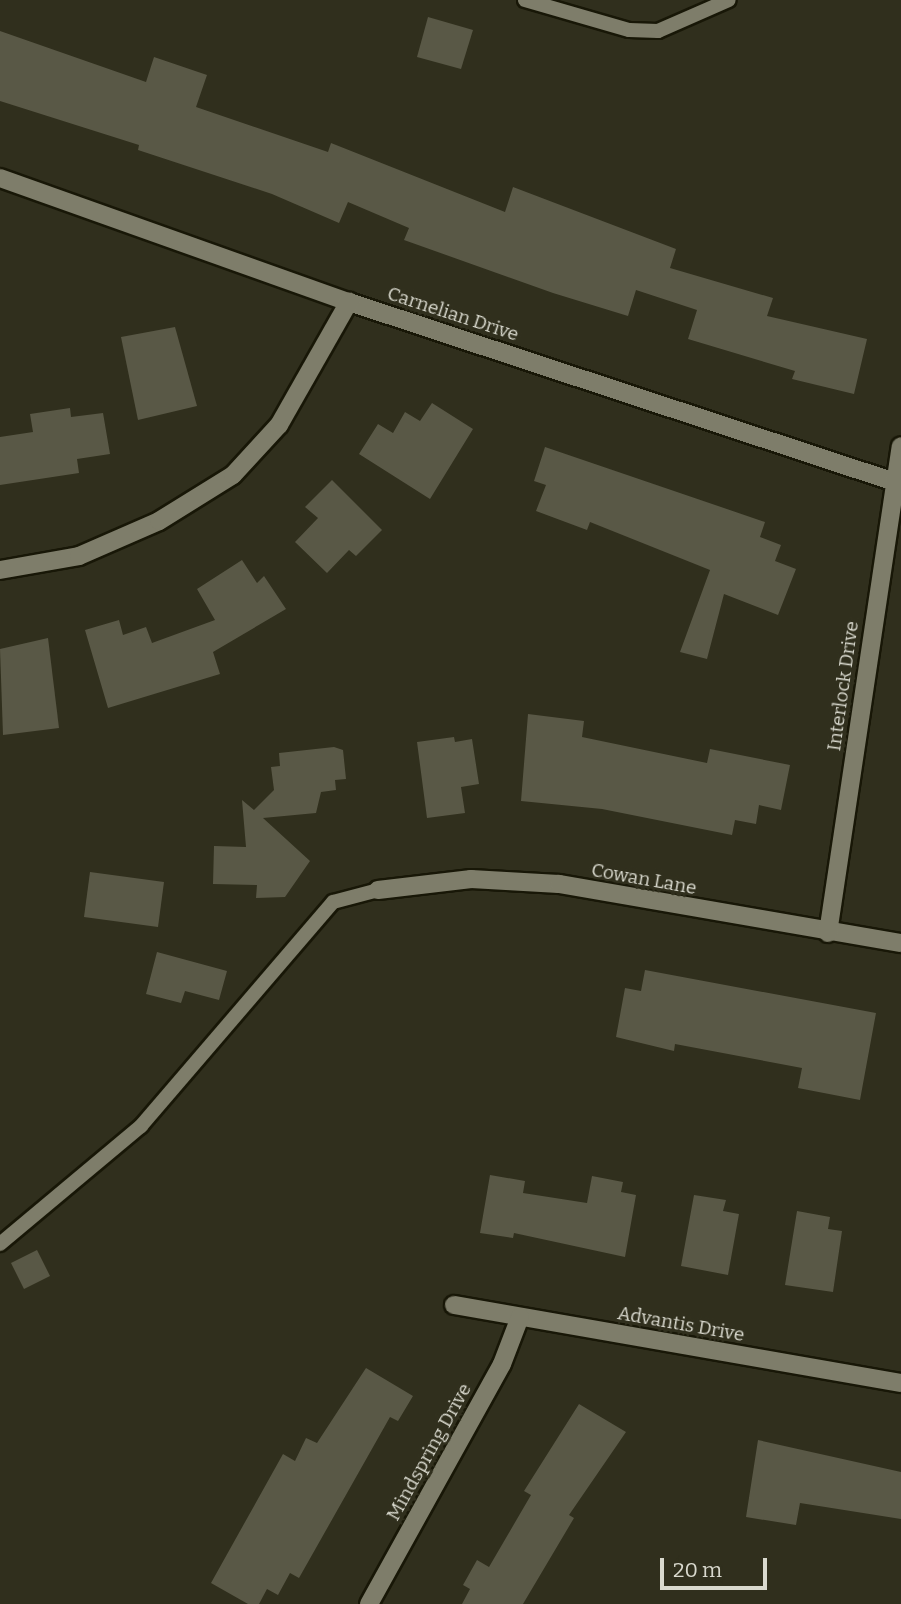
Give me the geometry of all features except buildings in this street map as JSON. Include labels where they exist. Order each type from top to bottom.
[{"type":"street","name":"Carnelian Drive","points":[[0,178],[349,302],[895,482]]},
{"type":"street","points":[[0,570],[79,556],[159,521],[233,475],[279,425],[349,302]]},
{"type":"street","name":"Interlock Drive","points":[[828,933],[901,446]]},
{"type":"street","name":"Cowan Lane","points":[[378,890],[471,879],[559,884],[828,933],[901,943]]},
{"type":"street","name":"Advantis Drive","points":[[454,1305],[901,1384]]},
{"type":"street","name":"Mindspring Drive","points":[[369,1604],[502,1364],[520,1317]]},
{"type":"lane","points":[[525,0],[629,30],[658,31],[729,0]]},
{"type":"lane","points":[[0,1244],[141,1126],[333,902],[378,890]]}]
